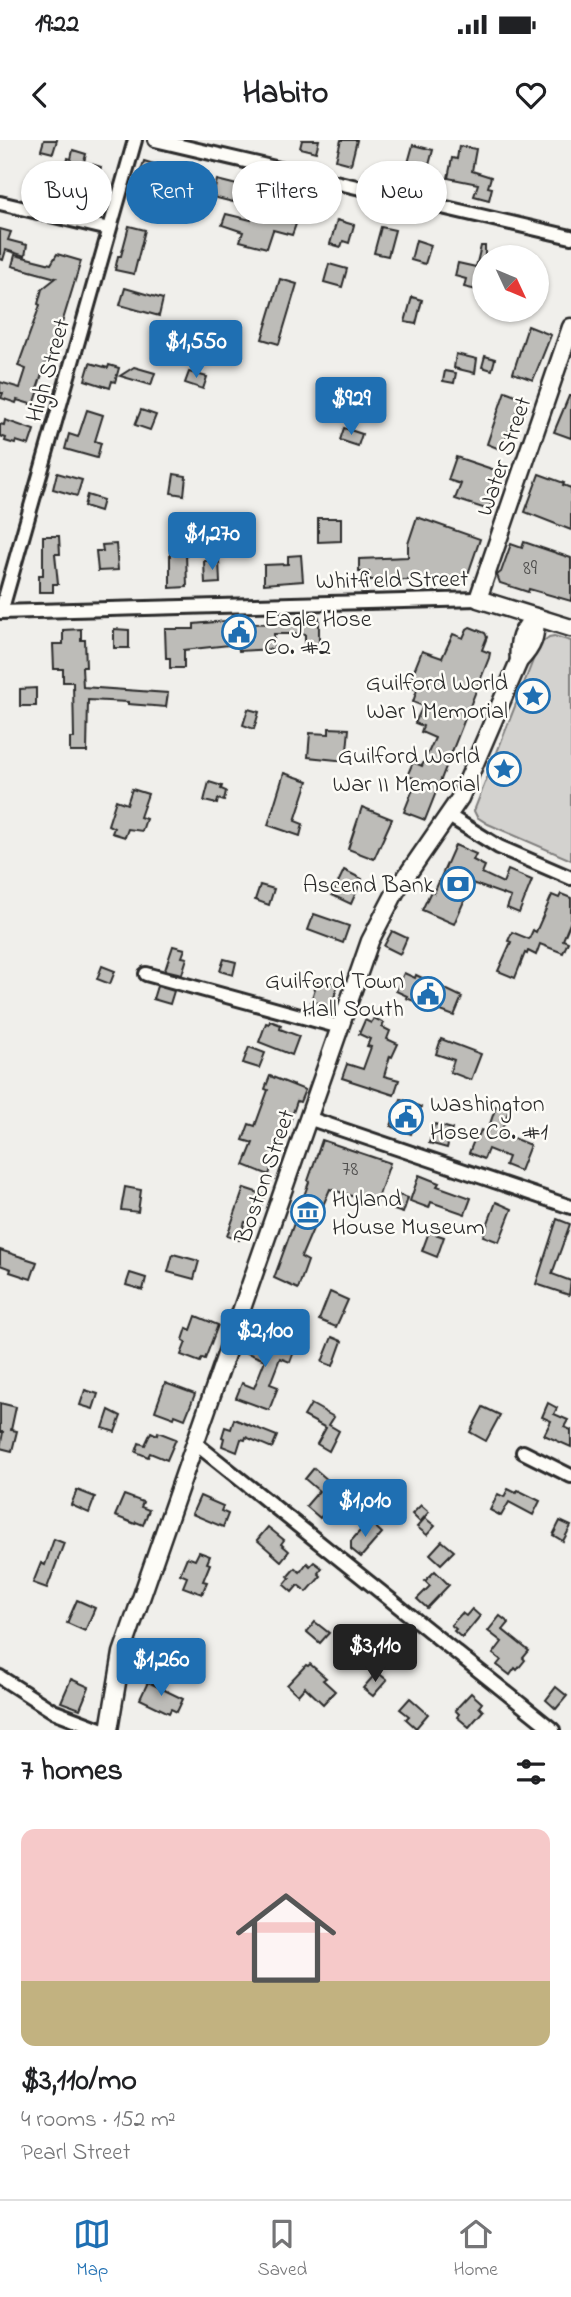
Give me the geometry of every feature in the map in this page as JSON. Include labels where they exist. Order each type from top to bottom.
[{"type":"main road","name":"Water Street","points":[[478,599],[571,327]]},
{"type":"main road","name":"Whitfield Street","points":[[478,599],[571,628]]},
{"type":"main road","name":"Boston Street","points":[[108,1730],[122,1653],[370,941],[396,891],[449,816],[477,759],[519,660],[517,645],[524,627],[535,617]]},
{"type":"street","name":"High Street","points":[[0,612],[135,140]]},
{"type":"street","points":[[155,140],[571,237]]},
{"type":"street","points":[[0,203],[109,229]]},
{"type":"street","name":"Whitfield Street","points":[[0,612],[478,599]]},
{"type":"street","points":[[449,816],[499,847],[571,878]]},
{"type":"street","points":[[146,974],[340,1027]]},
{"type":"street","points":[[308,1118],[571,1207]]},
{"type":"street","points":[[195,1443],[553,1730]]},
{"type":"street","points":[[523,1452],[571,1476]]},
{"type":"street","points":[[0,1677],[53,1711],[103,1730]]},
{"type":"shaded area","points":[[554,636],[571,641],[571,860],[488,824],[477,817],[474,811],[539,645]]},
{"type":"building","points":[[44,140],[57,140],[53,153],[41,150]]},
{"type":"building","points":[[302,140],[319,140],[316,152],[300,148]]},
{"type":"building","points":[[341,140],[357,140],[351,164],[336,160]]},
{"type":"building","points":[[413,145],[433,150],[430,161],[409,161]]},
{"type":"building","points":[[459,146],[476,149],[472,171],[491,177],[488,187],[492,188],[489,200],[474,196],[478,184],[448,178],[452,158],[457,159]]},
{"type":"building","points":[[73,150],[86,154],[84,161],[68,161],[68,158],[71,159]]},
{"type":"building","points":[[218,180],[232,184],[232,202],[218,198]]},
{"type":"building","points":[[226,214],[232,215],[232,224],[296,224],[292,235],[273,230],[267,248],[240,241],[243,232],[222,225]]},
{"type":"building","points":[[342,221],[354,225],[349,243],[343,241],[341,247],[330,244],[336,224],[342,224]]},
{"type":"building","points":[[129,226],[145,230],[134,274],[115,270]]},
{"type":"building","points":[[381,227],[395,230],[388,256],[374,253]]},
{"type":"building","points":[[0,229],[11,232],[8,240],[27,245],[25,256],[6,250],[3,260],[0,259]]},
{"type":"building","points":[[416,240],[431,245],[425,264],[411,260]]},
{"type":"building","points":[[57,254],[81,261],[55,346],[52,345],[37,389],[39,390],[34,405],[17,400],[16,403],[1,398],[3,393],[0,393],[0,382],[20,388],[26,369],[18,366],[40,305],[38,304],[42,289],[56,278],[12,266],[15,255],[51,264]]},
{"type":"building","points":[[458,263],[472,266],[472,289],[464,287],[466,279],[455,276]]},
{"type":"building","points":[[329,264],[347,269],[342,287],[324,282]]},
{"type":"building","points":[[280,279],[297,284],[279,344],[262,339]]},
{"type":"building","points":[[125,288],[163,299],[159,316],[120,305]]},
{"type":"building","points":[[412,297],[422,300],[416,324],[405,322]]},
{"type":"building","points":[[528,326],[551,335],[533,380],[513,373]]},
{"type":"building","points":[[456,354],[477,359],[475,373],[454,368]]},
{"type":"building","points":[[485,356],[495,359],[492,370],[482,367]]},
{"type":"building","points":[[90,363],[119,368],[110,388],[85,380]]},
{"type":"building","points":[[134,367],[155,373],[151,385],[120,376]]},
{"type":"building","points":[[445,371],[456,373],[454,383],[443,381]]},
{"type":"building","points":[[189,372],[207,377],[203,389],[185,383]]},
{"type":"building","points":[[505,391],[529,400],[524,413],[517,410],[502,450],[487,444]]},
{"type":"building","points":[[571,396],[571,438],[554,432]]},
{"type":"building","points":[[87,410],[103,415],[95,441],[101,443],[97,458],[65,449],[69,434],[78,437]]},
{"type":"building","points":[[141,410],[156,415],[150,430],[135,425]]},
{"type":"building","points":[[5,420],[34,430],[29,445],[5,441],[6,438],[0,436],[0,424],[4,425]]},
{"type":"building","points":[[344,428],[362,434],[358,446],[340,440]]},
{"type":"building","points":[[456,457],[501,472],[489,510],[455,499],[461,484],[448,480]]},
{"type":"building","points":[[57,473],[82,480],[77,496],[53,489]]},
{"type":"building","points":[[174,474],[186,476],[184,495],[171,493]]},
{"type":"building","points":[[539,474],[571,488],[571,530],[525,512]]},
{"type":"building","points":[[87,495],[103,500],[100,511],[84,506]]},
{"type":"building","points":[[417,517],[480,539],[466,580],[370,580],[369,572],[359,572],[359,559],[408,557],[408,544]]},
{"type":"building","points":[[318,518],[341,518],[341,541],[318,542]]},
{"type":"building","points":[[43,536],[59,536],[60,554],[55,554],[58,584],[53,584],[53,592],[39,592],[39,575],[43,575]]},
{"type":"building","points":[[524,542],[571,558],[571,601],[500,583],[497,575],[501,572],[511,544],[522,548]]},
{"type":"building","points":[[116,544],[118,570],[98,571],[96,551],[103,551],[102,545]]},
{"type":"building","points":[[170,553],[186,553],[187,587],[170,588]]},
{"type":"building","points":[[301,555],[303,581],[264,584],[264,565],[288,564],[288,556]]},
{"type":"building","points":[[219,560],[220,583],[205,584],[204,561]]},
{"type":"building","points":[[304,617],[319,617],[319,644],[305,645],[305,634],[274,634],[274,649],[239,651],[238,644],[184,650],[184,668],[170,668],[170,658],[166,658],[165,629],[194,629],[194,624],[247,619],[248,624],[287,623],[304,621]]},
{"type":"building","points":[[470,627],[485,633],[487,637],[482,650],[490,653],[489,658],[425,820],[404,812],[417,779],[407,776],[413,762],[422,766],[435,738],[421,732],[423,726],[415,723],[423,706],[413,702],[417,690],[408,686],[422,651],[442,658],[453,634],[463,638]]},
{"type":"building","points":[[81,629],[81,640],[85,640],[86,667],[82,667],[83,687],[168,693],[166,707],[88,700],[87,752],[70,752],[70,738],[74,738],[73,682],[63,682],[63,669],[54,669],[53,644],[63,644],[63,630]]},
{"type":"building","points":[[114,629],[129,630],[129,648],[114,648]]},
{"type":"building","points":[[36,688],[36,706],[20,706],[20,689]]},
{"type":"building","points":[[248,709],[259,712],[254,729],[243,725]]},
{"type":"building","points":[[329,728],[349,729],[346,761],[308,757],[310,733],[329,734]]},
{"type":"building","points":[[284,773],[308,781],[295,821],[303,824],[300,836],[268,825]]},
{"type":"building","points":[[209,782],[222,786],[221,789],[226,791],[224,801],[218,799],[217,804],[204,801]]},
{"type":"building","points":[[132,789],[148,794],[140,817],[146,819],[142,831],[128,829],[125,837],[112,833],[114,828],[108,825],[116,800],[127,804]]},
{"type":"building","points":[[362,807],[392,819],[374,859],[348,849]]},
{"type":"building","name":"Ascend Bank","points":[[455,845],[476,854],[473,860],[485,866],[482,873],[503,883],[508,870],[532,880],[519,913],[507,908],[511,897],[472,883],[454,924],[422,910],[431,891],[434,893]]},
{"type":"building","points":[[344,870],[362,879],[351,904],[332,895]]},
{"type":"building","points":[[260,885],[274,889],[269,905],[255,900]]},
{"type":"building","points":[[561,894],[571,898],[571,921],[563,940],[568,942],[563,953],[540,944],[536,955],[528,951],[525,953],[515,978],[498,971],[511,942],[508,941],[512,932],[529,939],[533,930],[536,932],[552,895],[559,898]]},
{"type":"building","points":[[314,914],[349,926],[343,943],[308,930]]},
{"type":"building","points":[[392,931],[407,938],[400,954],[384,946]]},
{"type":"building","points":[[173,946],[185,949],[182,957],[187,958],[182,974],[165,970]]},
{"type":"building","points":[[224,959],[236,962],[233,975],[220,971]]},
{"type":"building","points":[[102,966],[115,971],[110,984],[97,979]]},
{"type":"building","name":"Guilford Town Hall South","points":[[404,973],[415,978],[416,975],[462,997],[454,1016],[406,998],[407,996],[396,991]]},
{"type":"building","points":[[318,979],[338,985],[331,1007],[311,1001]]},
{"type":"building","points":[[157,986],[174,991],[170,1004],[153,999]]},
{"type":"building","points":[[374,1018],[384,1023],[382,1027],[390,1031],[387,1039],[398,1044],[392,1057],[390,1056],[384,1076],[399,1080],[394,1095],[342,1078],[347,1064],[363,1069],[371,1047],[367,1046],[370,1039],[359,1034],[365,1020],[371,1023]]},
{"type":"building","points":[[270,1021],[281,1025],[280,1029],[299,1036],[292,1055],[259,1042],[266,1023],[269,1024]]},
{"type":"building","points":[[441,1039],[481,1054],[471,1080],[450,1072],[454,1060],[436,1054]]},
{"type":"building","points":[[249,1047],[265,1053],[259,1068],[243,1063]]},
{"type":"building","points":[[270,1076],[305,1090],[300,1102],[297,1101],[289,1125],[285,1124],[269,1175],[244,1165],[253,1143],[243,1140],[249,1124],[255,1126],[268,1090],[265,1089]]},
{"type":"building","name":"Washington Hose Co. #1","points":[[401,1099],[421,1107],[411,1134],[391,1126]]},
{"type":"building","points":[[496,1106],[509,1110],[501,1133],[530,1145],[520,1171],[505,1165],[508,1157],[488,1149],[484,1159],[469,1153],[481,1130],[487,1133]]},
{"type":"building","points":[[435,1124],[452,1129],[447,1148],[429,1143]]},
{"type":"building","points":[[322,1140],[390,1163],[376,1204],[330,1189],[301,1257],[308,1261],[298,1289],[274,1278]]},
{"type":"building","points":[[419,1175],[439,1183],[437,1186],[471,1198],[465,1214],[431,1202],[429,1208],[410,1201]]},
{"type":"building","points":[[125,1187],[141,1190],[138,1212],[121,1210]]},
{"type":"building","points":[[244,1188],[265,1195],[257,1217],[251,1216],[249,1223],[245,1222],[239,1240],[227,1236]]},
{"type":"building","points":[[399,1195],[408,1198],[403,1213],[394,1210]]},
{"type":"building","points":[[496,1202],[512,1209],[499,1242],[483,1236]]},
{"type":"building","points":[[557,1219],[570,1224],[552,1274],[571,1281],[569,1295],[536,1284]]},
{"type":"building","points":[[429,1232],[444,1237],[437,1257],[422,1251]]},
{"type":"building","points":[[0,1250],[37,1262],[31,1279],[10,1272],[11,1269],[0,1265]]},
{"type":"building","points":[[173,1254],[199,1261],[194,1279],[168,1272]]},
{"type":"building","points":[[130,1273],[146,1278],[143,1290],[126,1285]]},
{"type":"building","points":[[330,1292],[348,1300],[336,1327],[319,1320]]},
{"type":"building","points":[[196,1316],[218,1325],[205,1359],[202,1358],[200,1362],[181,1355],[187,1328],[191,1330]]},
{"type":"building","points":[[255,1331],[296,1346],[290,1362],[280,1358],[270,1384],[278,1387],[269,1410],[236,1398],[242,1383],[254,1388],[265,1360],[247,1353]]},
{"type":"building","points":[[332,1337],[342,1341],[333,1366],[322,1362]]},
{"type":"building","points":[[165,1383],[195,1394],[185,1419],[155,1411]]},
{"type":"building","points":[[85,1390],[98,1394],[93,1409],[80,1405]]},
{"type":"building","points":[[0,1403],[16,1407],[11,1430],[17,1431],[12,1451],[0,1448],[3,1432],[0,1432]]},
{"type":"building","points":[[548,1403],[557,1408],[554,1414],[568,1420],[564,1427],[571,1430],[571,1447],[544,1435],[551,1421],[542,1417]]},
{"type":"building","points":[[311,1404],[334,1417],[329,1425],[339,1431],[329,1451],[317,1444],[326,1428],[304,1416]]},
{"type":"building","points":[[483,1407],[500,1415],[486,1441],[470,1432]]},
{"type":"building","points":[[109,1410],[121,1416],[115,1432],[103,1428]]},
{"type":"building","points":[[234,1419],[277,1436],[272,1448],[246,1437],[245,1440],[241,1439],[237,1452],[222,1446],[225,1427],[231,1429]]},
{"type":"building","points":[[151,1432],[176,1439],[167,1460],[150,1453],[148,1457],[136,1452],[139,1443],[145,1445]]},
{"type":"building","points":[[314,1468],[329,1481],[323,1488],[336,1499],[320,1518],[306,1506],[319,1491],[305,1479]]},
{"type":"building","points":[[508,1489],[516,1493],[518,1490],[540,1501],[533,1515],[509,1502],[501,1516],[490,1510],[498,1494],[504,1497]]},
{"type":"building","points":[[77,1490],[95,1497],[89,1513],[71,1505]]},
{"type":"building","points":[[124,1495],[143,1502],[141,1507],[149,1510],[143,1525],[115,1516]]},
{"type":"building","points":[[200,1496],[223,1506],[221,1511],[228,1514],[223,1527],[192,1514]]},
{"type":"building","points":[[421,1505],[429,1512],[420,1522],[412,1514]]},
{"type":"building","points":[[425,1518],[435,1526],[427,1535],[417,1527]]},
{"type":"building","points":[[369,1521],[382,1533],[361,1557],[351,1549],[351,1541]]},
{"type":"building","points":[[560,1521],[571,1526],[563,1541],[553,1535]]},
{"type":"building","points":[[268,1527],[284,1540],[281,1544],[289,1551],[281,1561],[257,1540]]},
{"type":"building","points":[[54,1539],[64,1543],[47,1588],[33,1583],[41,1563],[45,1565]]},
{"type":"building","points":[[442,1541],[454,1551],[441,1564],[430,1554]]},
{"type":"building","points":[[199,1552],[210,1556],[207,1563],[210,1564],[203,1581],[207,1582],[202,1594],[183,1587],[187,1577],[180,1574],[187,1557],[195,1560]]},
{"type":"building","points":[[314,1562],[322,1568],[318,1573],[321,1576],[307,1592],[298,1585],[292,1592],[284,1585],[295,1568],[300,1572],[307,1563],[310,1566]]},
{"type":"building","points":[[435,1571],[449,1585],[427,1608],[417,1599],[430,1586],[425,1581]]},
{"type":"building","points":[[77,1600],[95,1608],[85,1631],[67,1623]]},
{"type":"building","points":[[472,1609],[480,1616],[462,1638],[451,1625],[462,1613],[466,1616]]},
{"type":"building","points":[[500,1616],[509,1623],[503,1630],[529,1651],[523,1658],[525,1660],[510,1675],[497,1665],[501,1660],[493,1654],[502,1642],[488,1631]]},
{"type":"building","points":[[315,1622],[329,1633],[320,1643],[307,1632]]},
{"type":"building","points":[[389,1625],[402,1636],[386,1654],[373,1643]]},
{"type":"building","points":[[310,1664],[326,1678],[323,1680],[335,1691],[323,1704],[305,1687],[298,1695],[287,1685]]},
{"type":"building","points":[[377,1672],[387,1680],[373,1696],[363,1688]]},
{"type":"building","points":[[71,1679],[89,1687],[80,1709],[61,1702]]},
{"type":"building","points":[[148,1682],[183,1699],[177,1712],[171,1709],[169,1713],[140,1699]]},
{"type":"building","points":[[556,1687],[567,1696],[556,1709],[546,1700]]},
{"type":"building","points":[[471,1693],[482,1703],[479,1707],[483,1711],[469,1727],[457,1717],[459,1714],[455,1710]]},
{"type":"building","points":[[410,1698],[428,1714],[416,1728],[406,1719],[409,1716],[400,1709]]},
{"type":"place","name":"Eagle Hose Co. #2","points":[[239,632]]},
{"type":"place","name":"Guilford World War I Memorial","points":[[533,696]]},
{"type":"place","name":"Guilford World War II Memorial","points":[[504,769]]},
{"type":"place","name":"Ascend Bank","points":[[458,884]]},
{"type":"place","name":"Guilford Town Hall South","points":[[428,994]]},
{"type":"place","name":"Washington Hose Co. #1","points":[[406,1117]]},
{"type":"place","name":"Hyland House Museum","points":[[308,1212]]}]
